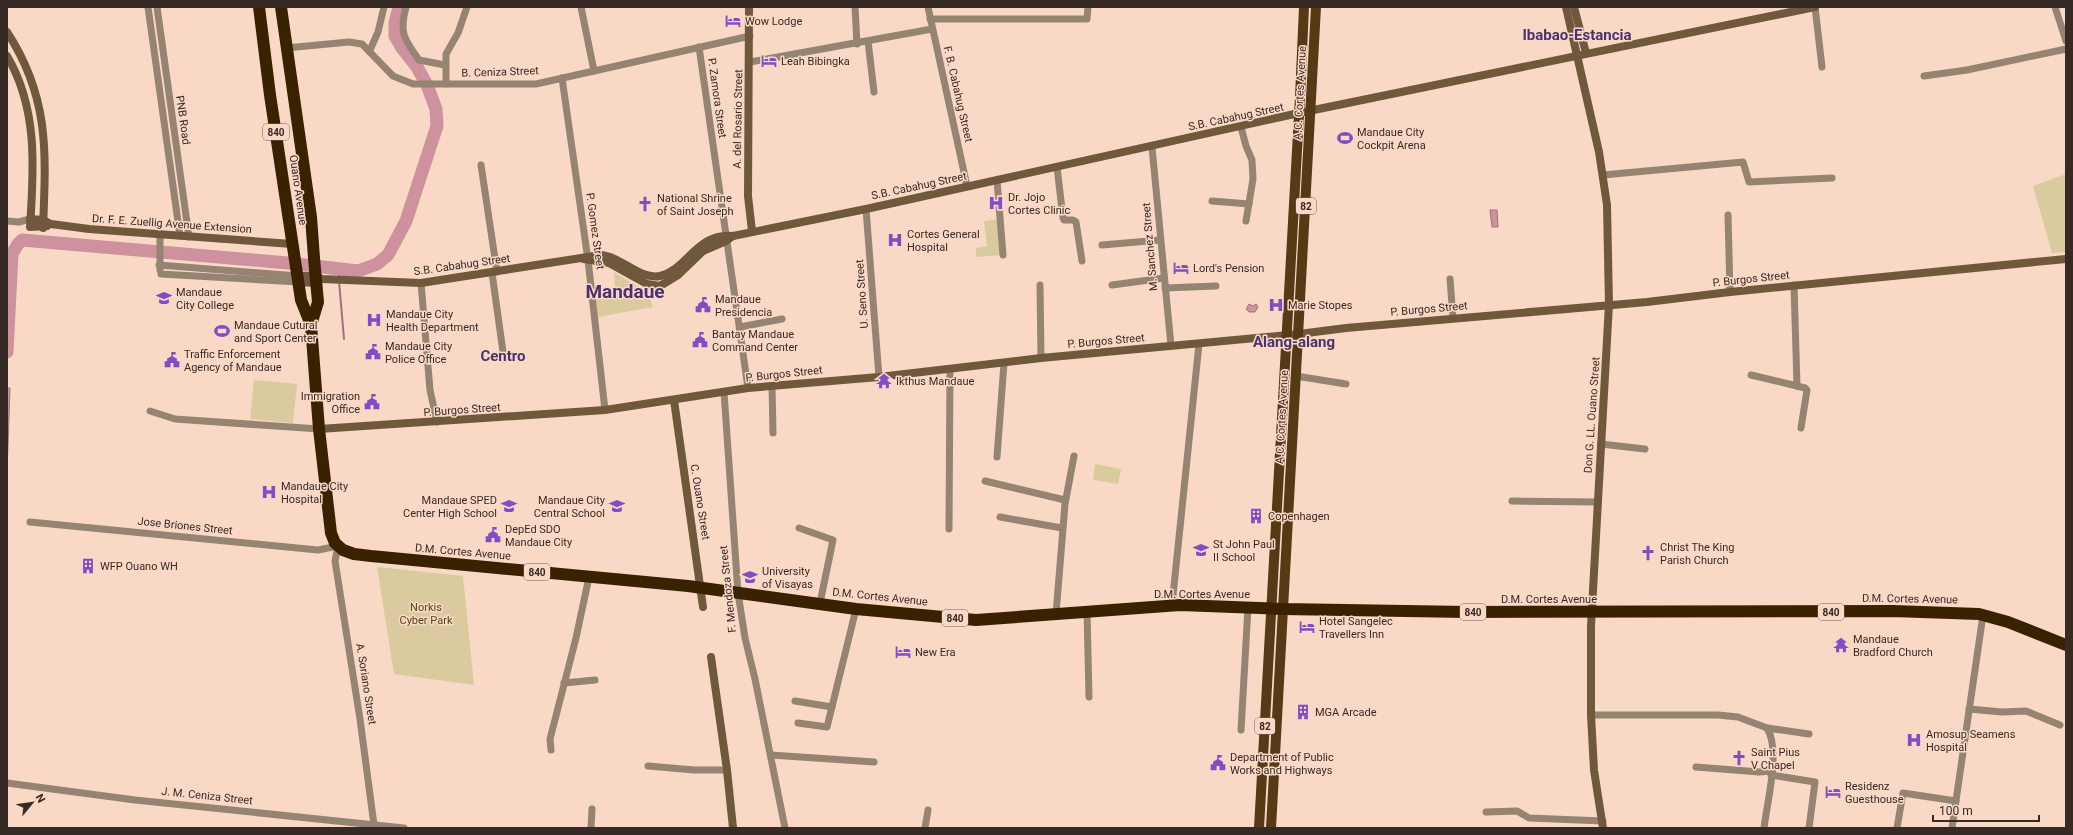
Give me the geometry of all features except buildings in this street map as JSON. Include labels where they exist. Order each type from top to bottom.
[{"type":"highway","name":"Ouano Avenue","points":[[259,7],[292,244],[298,276]]},
{"type":"highway","name":"Ouano Avenue","points":[[281,7],[310,217],[314,258],[320,278]]},
{"type":"highway","name":"840","points":[[298,276],[302,303],[311,325],[319,429],[330,533],[338,546]]},
{"type":"highway","name":"840","points":[[311,325],[318,302],[320,278]]},
{"type":"highway","name":"D.M. Cortes Avenue","points":[[338,546],[349,552],[371,556],[701,588],[856,609],[979,620],[1172,605],[1277,609],[1591,612],[1893,611],[1983,615],[2008,622],[2066,645]]},
{"type":"main road","name":"A.C. Cortes Avenue","points":[[1271,828],[1281,445],[1304,7]]},
{"type":"main road","name":"A.C. Cortes Avenue","points":[[1259,828],[1292,446],[1316,7]]},
{"type":"main road","points":[[1293,224],[1305,225]]},
{"type":"main road","points":[[1281,445],[1292,446]]},
{"type":"main road","points":[[1260,804],[1272,804]]},
{"type":"street","name":"PNB Road","points":[[148,7],[180,236]]},
{"type":"street","name":"PNB Road","points":[[157,7],[189,236]]},
{"type":"street","points":[[370,50],[378,32],[384,7]]},
{"type":"street","points":[[406,7],[402,33],[412,50],[419,60],[445,65]]},
{"type":"street","points":[[446,84],[446,54],[458,33],[467,7]]},
{"type":"street","points":[[581,7],[594,71]]},
{"type":"street","name":"A. del Rosario Street","points":[[749,7],[750,62],[748,196],[752,231]]},
{"type":"street","points":[[855,7],[857,44]]},
{"type":"street","name":"F. B. Cabahug Street","points":[[928,7],[967,186]]},
{"type":"street","points":[[930,19],[1087,19],[1088,7]]},
{"type":"street","name":"Don G. LL. Ouano Street","points":[[1566,7],[1603,175],[1607,205],[1609,304],[1591,612],[1591,715],[1594,770],[1603,824]]},
{"type":"street","points":[[1574,7],[1586,53]]},
{"type":"street","points":[[1815,7],[1822,67]]},
{"type":"street","name":"S.B. Cabahug Street","points":[[585,258],[609,263],[647,284],[660,286],[704,251],[728,237],[752,231],[866,209],[1299,113],[1311,112],[1797,9],[1815,7]]},
{"type":"street","points":[[2055,7],[2066,41]]},
{"type":"street","points":[[750,62],[857,44],[932,29]]},
{"type":"street","points":[[7,32],[22,55],[37,94],[43,120],[46,151],[43,224],[7,222]]},
{"type":"street","name":"B. Ceniza Street","points":[[286,48],[349,42],[362,44],[370,50],[393,76],[412,84],[536,84],[750,36]]},
{"type":"street","points":[[868,41],[874,92]]},
{"type":"street","name":"P. Zamora Street","points":[[699,47],[728,237],[748,388]]},
{"type":"street","points":[[1924,76],[1967,70],[2066,48]]},
{"type":"street","points":[[7,56],[25,98],[30,121],[34,153],[30,223]]},
{"type":"street","name":"P. Gomez Street","points":[[562,78],[605,410]]},
{"type":"street","points":[[1241,127],[1246,146],[1252,160],[1253,179],[1246,221]]},
{"type":"street","name":"M. Sanchez Street","points":[[1152,146],[1171,346]]},
{"type":"street","points":[[1603,175],[1743,162],[1749,182],[1832,178]]},
{"type":"street","points":[[481,165],[504,359]]},
{"type":"street","points":[[1057,167],[1063,218],[1064,220],[1073,220],[1076,222],[1082,261]]},
{"type":"street","points":[[997,180],[1003,255]]},
{"type":"street","points":[[1212,201],[1249,204]]},
{"type":"street","name":"U. Seno Street","points":[[866,209],[879,377]]},
{"type":"street","points":[[1728,215],[1730,292]]},
{"type":"street","name":"Dr. F. E. Zuellig Avenue Extension","points":[[43,224],[292,244]]},
{"type":"street","points":[[159,262],[160,234]]},
{"type":"street","points":[[1102,245],[1160,240]]},
{"type":"street","name":"S.B. Cabahug Street","points":[[298,276],[161,274],[156,268],[159,262],[320,278],[421,284],[585,258],[610,256],[644,274],[658,276],[676,272]]},
{"type":"street","name":"P. Burgos Street","points":[[150,411],[175,419],[319,429],[605,410],[748,388],[950,370],[1041,358],[1199,344],[1346,328],[1609,304],[1647,302],[1794,285],[2066,259]]},
{"type":"street","points":[[658,276],[660,286]]},
{"type":"street","points":[[1112,285],[1164,278]]},
{"type":"street","points":[[1450,279],[1453,318]]},
{"type":"street","points":[[421,284],[430,390],[437,422]]},
{"type":"street","points":[[1794,285],[1797,386]]},
{"type":"street","points":[[1040,286],[1041,358]]},
{"type":"street","points":[[1165,288],[1216,286]]},
{"type":"street","points":[[740,327],[782,319]]},
{"type":"street","points":[[1172,605],[1199,344]]},
{"type":"street","points":[[998,457],[1004,363]]},
{"type":"street","points":[[949,529],[950,370]]},
{"type":"street","points":[[1751,375],[1805,388],[1807,390],[1801,428]]},
{"type":"street","points":[[1296,376],[1346,384]]},
{"type":"street","points":[[772,386],[773,433]]},
{"type":"street","name":"F. Mendoza Street","points":[[724,392],[738,593],[745,638],[785,828]]},
{"type":"street","name":"C. Ouano Street","points":[[674,400],[703,606]]},
{"type":"street","points":[[1601,444],[1645,449]]},
{"type":"street","points":[[1056,614],[1065,500],[1074,456]]},
{"type":"street","points":[[986,481],[1065,500]]},
{"type":"street","points":[[1512,501],[1597,502]]},
{"type":"street","points":[[1000,517],[1062,528]]},
{"type":"street","name":"Jose Briones Street","points":[[30,522],[318,550],[338,546]]},
{"type":"street","points":[[798,528],[832,540],[820,603]]},
{"type":"street","name":"A. Soriano Street","points":[[338,546],[335,561],[360,719],[374,825]]},
{"type":"street","points":[[551,750],[550,739],[589,577]]},
{"type":"street","points":[[1241,730],[1248,607]]},
{"type":"street","points":[[798,723],[827,727],[856,609]]},
{"type":"street","points":[[1087,611],[1089,697]]},
{"type":"street","points":[[1952,828],[1983,615]]},
{"type":"street","points":[[711,657],[727,770],[733,828]]},
{"type":"street","points":[[564,683],[595,680]]},
{"type":"street","points":[[796,701],[832,707]]},
{"type":"street","points":[[1969,710],[2002,712],[2026,711],[2060,725]]},
{"type":"street","points":[[1591,715],[1718,715],[1738,717],[1767,728],[1809,734]]},
{"type":"street","points":[[1764,828],[1771,773],[1773,742],[1767,728]]},
{"type":"street","points":[[771,756],[874,762]]},
{"type":"street","points":[[648,766],[694,770],[727,770]]},
{"type":"street","points":[[1696,767],[1771,773],[1815,782],[1809,828]]},
{"type":"street","name":"J. M. Ceniza Street","points":[[7,783],[135,800],[404,828]]},
{"type":"street","points":[[1897,828],[1903,793],[1956,801]]},
{"type":"street","points":[[591,828],[592,808]]},
{"type":"street","points":[[925,828],[928,810]]},
{"type":"street","points":[[1486,812],[1517,811],[1529,818],[1603,824]]},
{"type":"green space","points":[[2066,174],[2066,252],[2052,253],[2033,186]]},
{"type":"green space","points":[[998,219],[1002,255],[976,257],[976,248],[987,246],[984,221]]},
{"type":"green space","points":[[614,272],[647,291],[653,307],[598,317],[596,298],[609,295],[615,287]]},
{"type":"green space","points":[[254,380],[297,384],[293,423],[250,419]]},
{"type":"green space","points":[[1095,464],[1121,469],[1118,484],[1093,480]]},
{"type":"green space","name":"Norkis Cyber Park","points":[[377,567],[463,576],[474,685],[394,674]]},
{"type":"shaded area","points":[[1490,210],[1497,210],[1498,227],[1492,227]]},
{"type":"shaded area","points":[[1249,304],[1253,306],[1256,304],[1258,307],[1255,312],[1249,312],[1246,309]]},
{"type":"shaded area","points":[[7,388],[10,388],[7,474]]},
{"type":"waterway","points":[[7,352],[12,254],[22,240],[288,263],[358,271],[377,264],[388,255],[406,221],[437,126],[436,109],[427,85],[417,67],[402,48],[395,36],[395,23],[399,7]]},
{"type":"waterway","points":[[339,269],[339,277]]},
{"type":"waterway","points":[[339,281],[344,339]]},
{"type":"place","name":"Wow Lodge","points":[[733,21]]},
{"type":"place","name":"Leah Bibingka","points":[[769,61]]},
{"type":"place","name":"Mandaue City Cockpit Arena","points":[[1345,138]]},
{"type":"place","name":"Dr. Jojo Cortes Clinic","points":[[996,203]]},
{"type":"place","name":"National Shrine of Saint Joseph","points":[[645,204]]},
{"type":"place","name":"Cortes General Hospital","points":[[895,240]]},
{"type":"place","name":"Lord's Pension","points":[[1181,268]]},
{"type":"place","name":"Mandaue City College","points":[[164,298]]},
{"type":"place","name":"Mandaue Presidencia","points":[[703,305]]},
{"type":"place","name":"Marie Stopes","points":[[1276,305]]},
{"type":"place","name":"Mandaue City Health Department","points":[[374,320]]},
{"type":"place","name":"Mandaue Cutural and Sport Center","points":[[222,331]]},
{"type":"place","name":"Bantay Mandaue Command Center","points":[[700,340]]},
{"type":"place","name":"Mandaue City Police Office","points":[[373,352]]},
{"type":"place","name":"Traffic Enforcement Agency of Mandaue","points":[[172,360]]},
{"type":"place","name":"Ikthus Mandaue","points":[[884,381]]},
{"type":"place","name":"Immigration Office","points":[[372,402]]},
{"type":"place","name":"Mandaue City Hospital","points":[[269,492]]},
{"type":"place","name":"Mandaue SPED Center High School","points":[[509,506]]},
{"type":"place","name":"Mandaue City Central School","points":[[617,506]]},
{"type":"place","name":"Copenhagen","points":[[1256,516]]},
{"type":"place","name":"DepEd SDO Mandaue City","points":[[493,535]]},
{"type":"place","name":"St John Paul II School","points":[[1201,550]]},
{"type":"place","name":"Christ The King Parish Church","points":[[1648,553]]},
{"type":"place","name":"WFP Ouano WH","points":[[88,566]]},
{"type":"place","name":"University of Visayas","points":[[750,577]]},
{"type":"place","name":"Hotel Sangelec Travellers Inn","points":[[1307,627]]},
{"type":"place","name":"Mandaue Bradford Church","points":[[1841,645]]},
{"type":"place","name":"New Era","points":[[903,652]]},
{"type":"place","name":"MGA Arcade","points":[[1303,712]]},
{"type":"place","name":"Amosup Seamens Hospital","points":[[1914,740]]},
{"type":"place","name":"Saint Pius V Chapel","points":[[1739,758]]},
{"type":"place","name":"Department of Public Works and Highways","points":[[1218,763]]},
{"type":"place","name":"Residenz Guesthouse","points":[[1833,792]]},
{"type":"district","name":"Ibabao-Estancia","points":[[1577,35]]},
{"type":"district","name":"Mandaue","points":[[625,291]]},
{"type":"district","name":"Alang-alang","points":[[1294,342]]},
{"type":"district","name":"Centro","points":[[503,356]]}]
